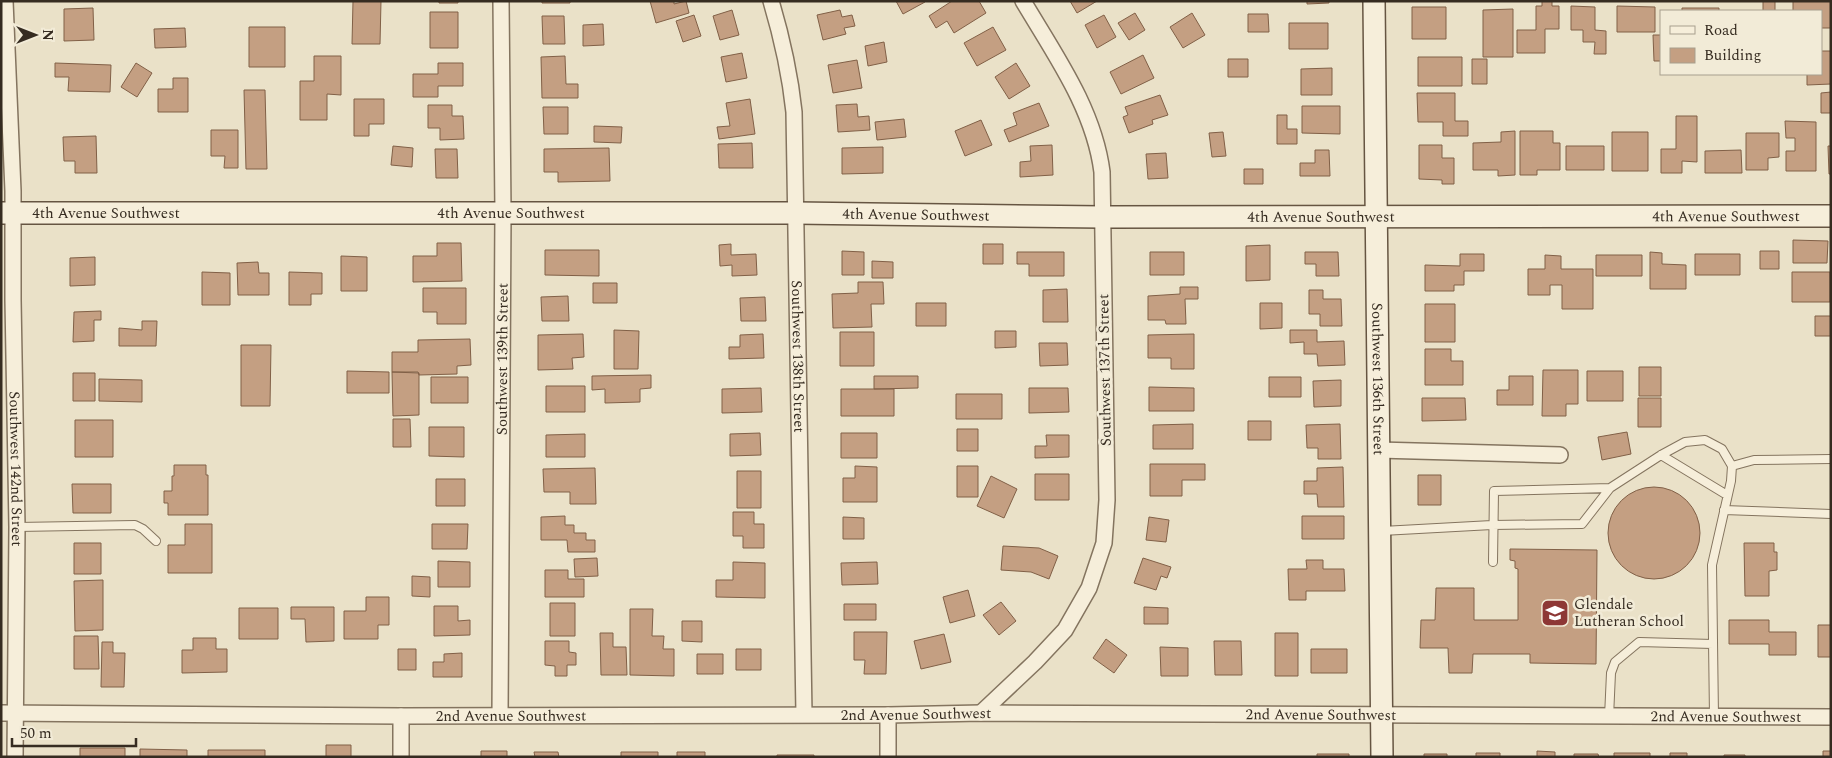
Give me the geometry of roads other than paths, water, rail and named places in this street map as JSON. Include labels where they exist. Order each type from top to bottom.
[{"type":"street","name":"Southwest 142nd Street","points":[[5,1],[7,213],[17,527],[8,713],[15,757]]},
{"type":"street","name":"Southwest 139th Street","points":[[500,715],[504,213],[502,1]]},
{"type":"street","name":"Southwest 138th Street","points":[[771,1],[781,33],[790,78],[794,112],[804,714]]},
{"type":"street","name":"Southwest 137th Street","points":[[981,713],[1035,662],[1064,630],[1089,588],[1104,543],[1107,500],[1102,172],[1099,150],[1093,128],[1073,87],[1023,1]]},
{"type":"street","name":"Southwest 136th Street","points":[[1374,1],[1382,757]]},
{"type":"street","name":"4th Avenue Southwest","points":[[7,213],[796,213],[1102,217],[1831,216]]},
{"type":"street","points":[[1378,450],[1560,455]]},
{"type":"street","name":"2nd Avenue Southwest","points":[[8,713],[401,716],[888,715],[981,713],[1831,717]]},
{"type":"street","points":[[888,715],[888,757]]},
{"type":"street","points":[[401,716],[401,757]]},
{"type":"lane","points":[[1380,531],[1492,525],[1582,524],[1610,488],[1685,442],[1705,440],[1722,449],[1732,466],[1731,481],[1712,565],[1714,717]]},
{"type":"lane","points":[[1662,455],[1727,495]]},
{"type":"lane","points":[[1732,466],[1754,460],[1831,459]]},
{"type":"lane","points":[[1493,562],[1492,525],[1494,491],[1610,488]]},
{"type":"lane","points":[[1724,510],[1831,514]]},
{"type":"lane","points":[[17,527],[135,525],[143,529],[156,541]]},
{"type":"lane","points":[[1609,717],[1611,673],[1615,662],[1639,642],[1713,644]]},
{"type":"place","name":"Glendale Lutheran School","points":[[1555,613]]}]
